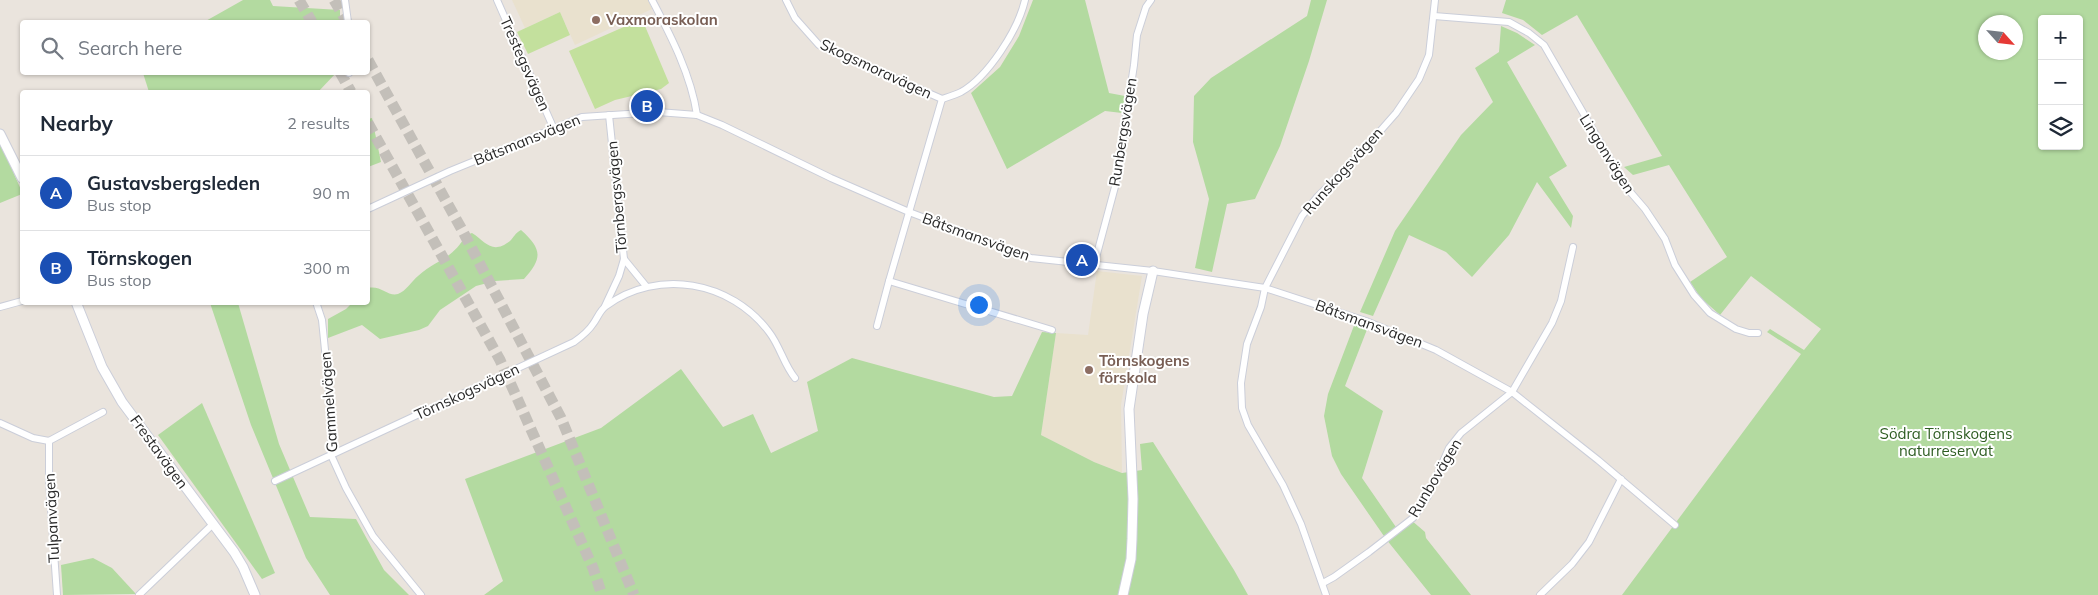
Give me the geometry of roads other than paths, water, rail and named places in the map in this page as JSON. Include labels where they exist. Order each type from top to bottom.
[{"type":"street","points":[[345,0],[348,20]]},
{"type":"street","name":"Trestegsvägen","points":[[497,0],[553,127]]},
{"type":"street","points":[[652,0],[671,36],[694,95],[697,115]]},
{"type":"street","name":"Skogsmoravägen","points":[[786,0],[795,18],[819,45],[942,99],[962,91],[988,69],[1011,33],[1026,0]]},
{"type":"street","name":"Runbergsvägen","points":[[1094,264],[1116,182],[1137,35],[1146,7],[1151,0]]},
{"type":"street","name":"Runskogsvägen","points":[[1326,595],[1323,582],[1293,507],[1283,485],[1248,426],[1242,408],[1241,383],[1247,344],[1261,307],[1265,288],[1302,216],[1317,197],[1360,154],[1396,112],[1422,72],[1429,54],[1435,0]]},
{"type":"street","name":"Lingonvägen","points":[[1434,16],[1510,22],[1529,33],[1544,45],[1626,187],[1645,209],[1664,238],[1675,265],[1694,295],[1710,313],[1736,329],[1749,333],[1758,333]]},
{"type":"street","points":[[877,326],[942,99]]},
{"type":"street","name":"Båtsmansvägen","points":[[370,208],[553,127],[582,117],[658,112],[697,115],[722,125],[831,178],[909,212],[1031,258],[1153,271],[1265,288],[1366,321],[1436,350],[1512,392],[1621,479],[1675,525]]},
{"type":"street","name":"Törnbergsvägen","points":[[605,306],[619,276],[624,259],[609,114]]},
{"type":"street","points":[[0,134],[20,174]]},
{"type":"street","name":"Runbovägen","points":[[1323,582],[1334,577],[1413,518],[1428,496],[1449,448],[1461,433],[1512,392],[1552,323],[1561,300],[1573,247]]},
{"type":"street","points":[[624,259],[646,286]]},
{"type":"street","points":[[1123,595],[1131,559],[1132,539],[1133,499],[1129,409],[1143,314],[1153,271]]},
{"type":"street","points":[[889,281],[1052,330]]},
{"type":"street","points":[[605,306],[646,286],[705,287],[722,293],[742,304],[770,332],[790,372],[795,378]]},
{"type":"street","points":[[0,307],[20,302]]},
{"type":"street","name":"Frestavägen","points":[[77,305],[102,367],[122,402],[243,567],[255,595]]},
{"type":"street","name":"Gammelvägen","points":[[317,305],[322,320],[332,424],[331,455],[346,488],[373,536],[421,595]]},
{"type":"street","name":"Törnskogsvägen","points":[[275,481],[574,342],[592,326],[605,306]]},
{"type":"street","points":[[0,423],[34,438],[49,441],[103,412]]},
{"type":"street","name":"Tulpanvägen","points":[[49,441],[49,480],[57,595]]},
{"type":"street","points":[[1540,595],[1572,564],[1589,542],[1621,479]]},
{"type":"street","points":[[139,595],[212,525]]},
{"type":"tunnel","points":[[299,0],[311,20]]},
{"type":"tunnel","points":[[334,0],[346,20]]},
{"type":"tunnel","points":[[370,64],[461,228],[561,418],[634,595]]},
{"type":"tunnel","points":[[342,75],[350,90]]},
{"type":"tunnel","points":[[370,127],[500,360],[593,568],[602,595]]},
{"type":"place","name":"Vaxmoraskolan","points":[[596,20]]},
{"type":"place","name":"Törnskogen","points":[[647,106]]},
{"type":"place","name":"Gustavsbergsleden","points":[[1082,260]]},
{"type":"place","name":"Törnskogens förskola","points":[[1089,370]]},
{"type":"park label","name":"Södra Törnskogens naturreservat","points":[[1946,442]]}]
